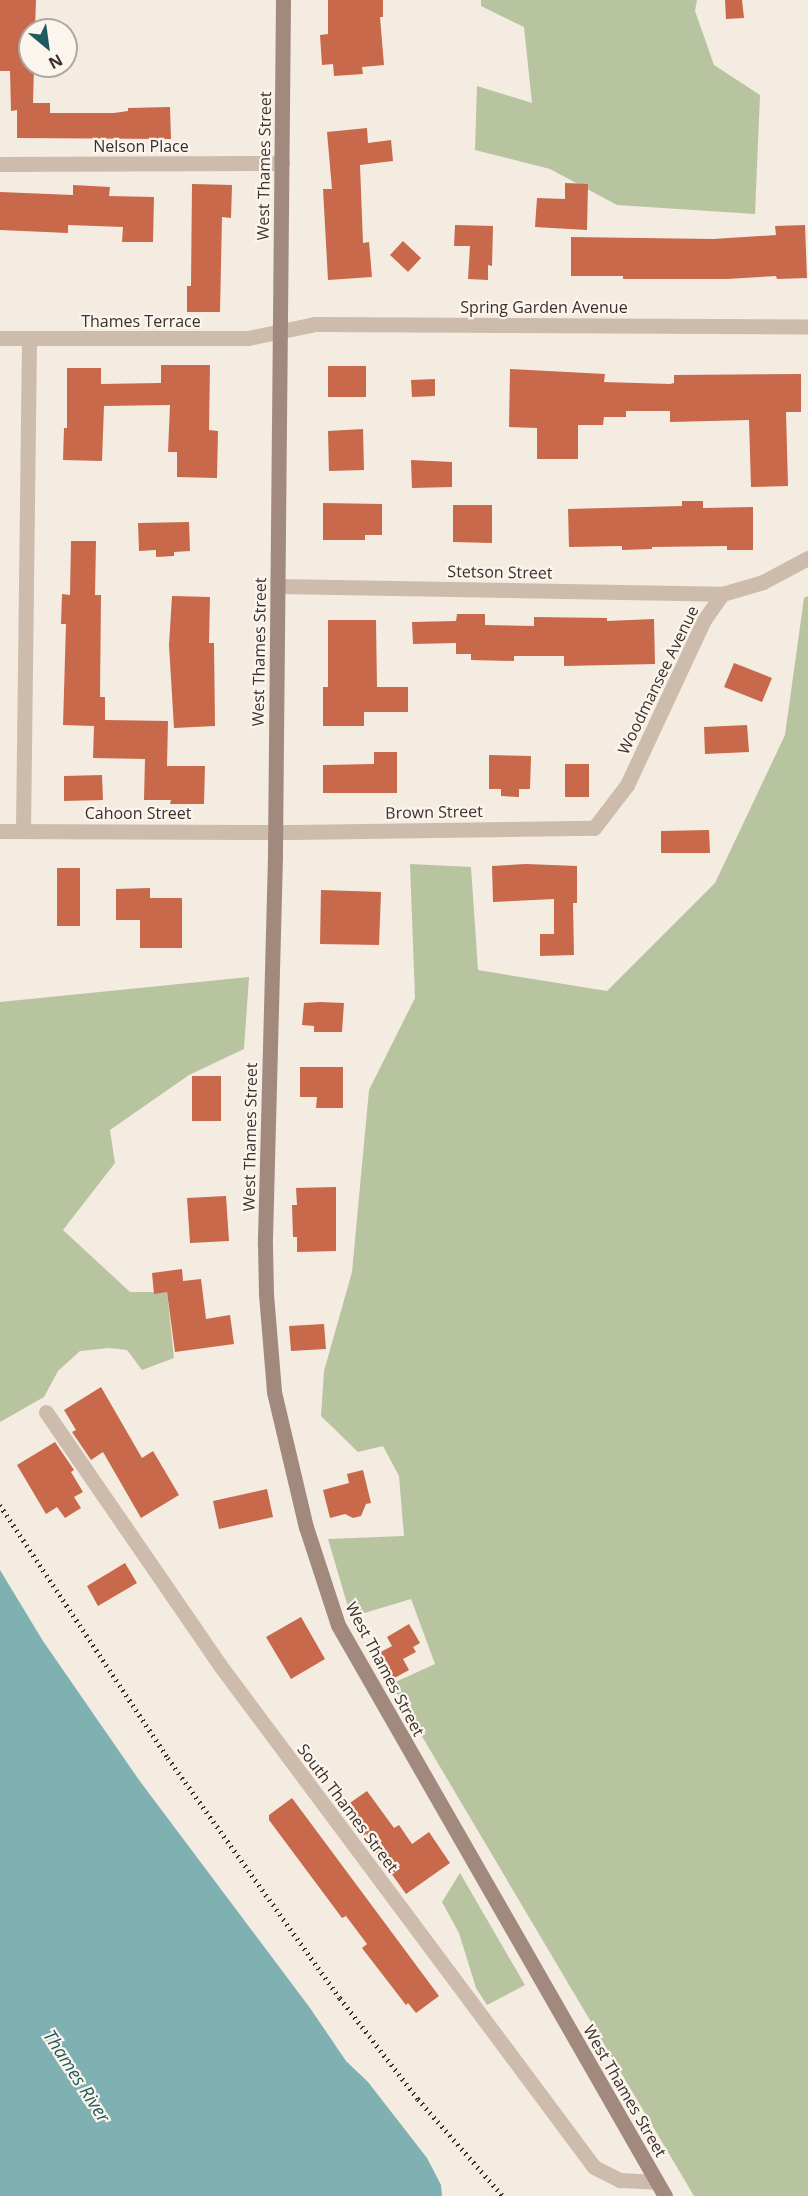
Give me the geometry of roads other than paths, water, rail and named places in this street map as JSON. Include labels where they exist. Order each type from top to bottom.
[{"type":"main road","name":"West Thames Street","points":[[283,0],[275,832],[266,1294],[274,1392],[306,1527],[328,1600],[349,1648],[665,2196]]},
{"type":"street","name":"Nelson Place","points":[[0,164],[282,163]]},
{"type":"street","name":"Spring Garden Avenue","points":[[280,330],[315,324],[808,327]]},
{"type":"street","name":"Thames Terrace","points":[[0,338],[29,340],[248,338],[280,330]]},
{"type":"street","points":[[22,831],[29,340]]},
{"type":"street","points":[[722,594],[763,582],[808,558]]},
{"type":"street","name":"Stetson Street","points":[[278,586],[722,594]]},
{"type":"street","name":"Woodmansee Avenue","points":[[594,828],[627,785],[704,620],[722,594]]},
{"type":"street","name":"Brown Street","points":[[275,832],[594,828]]},
{"type":"street","name":"Cahoon Street","points":[[0,831],[275,832]]},
{"type":"street","name":"South Thames Street","points":[[46,1412],[226,1674],[594,2167],[620,2180],[656,2182]]},
{"type":"water","name":"Thames River","points":[[0,1570],[43,1641],[139,1780],[310,2008],[346,2061],[368,2082],[427,2158],[441,2185],[442,2196],[0,2196]]},
{"type":"railway","points":[[0,1505],[168,1758],[340,1998],[418,2099],[503,2196]]}]
